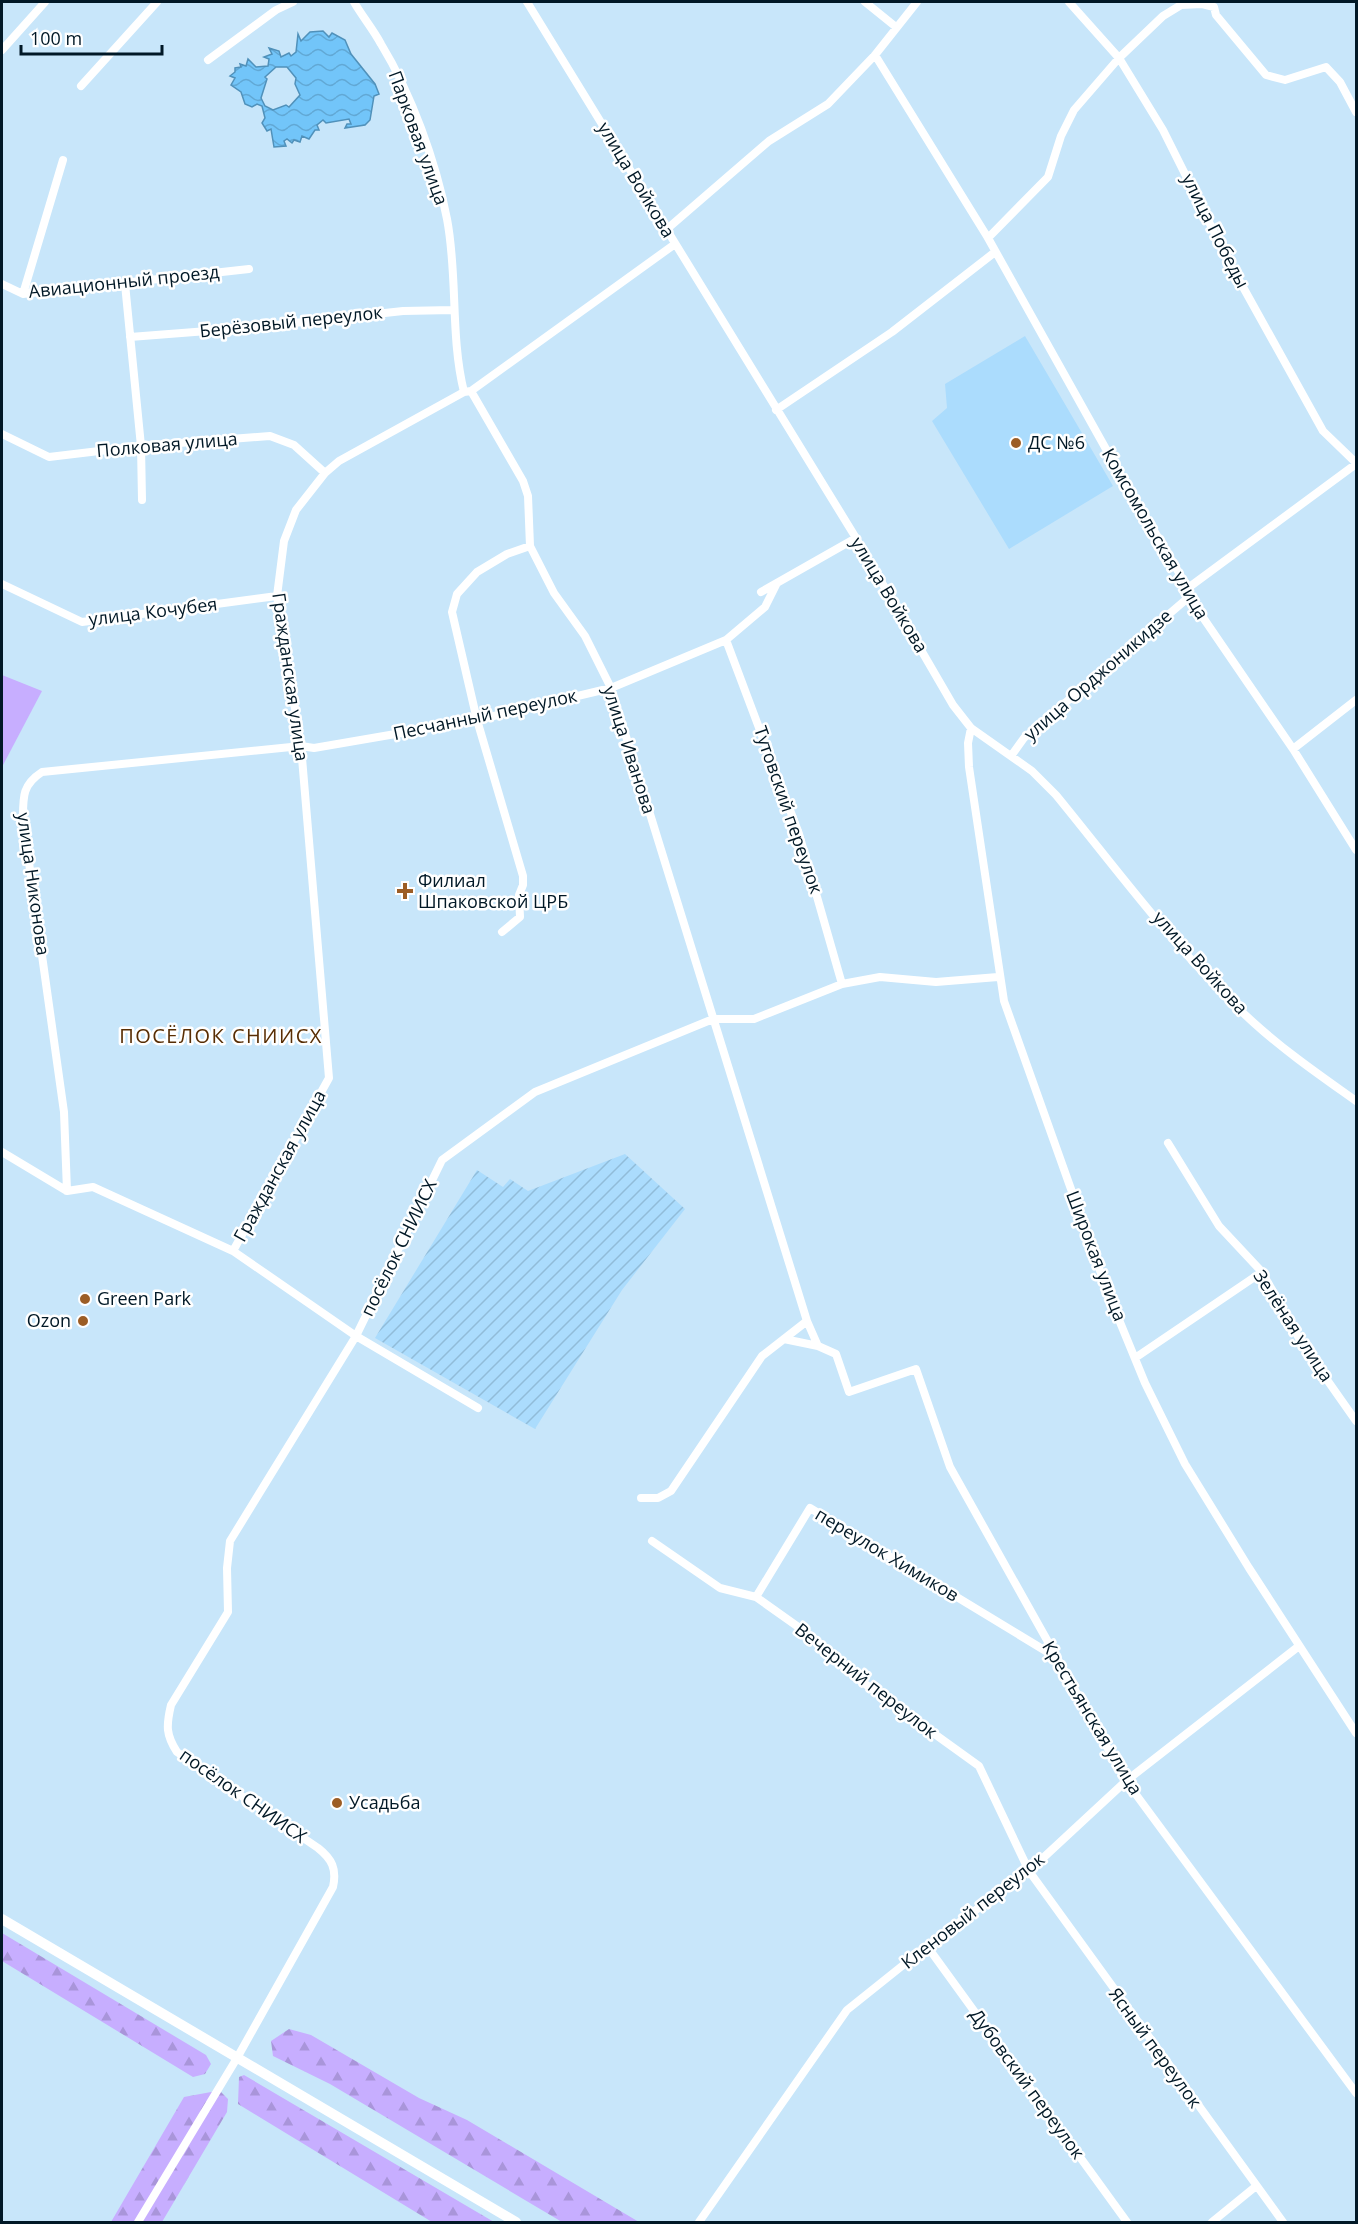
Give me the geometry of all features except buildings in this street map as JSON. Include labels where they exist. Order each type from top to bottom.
[{"type":"street","points":[[2,51],[45,2]]},
{"type":"street","points":[[81,86],[158,2]]},
{"type":"street","points":[[208,60],[276,10],[293,2]]},
{"type":"street","name":"Парковая улица","points":[[354,2],[381,43],[405,90],[432,166],[447,218],[459,370],[468,391]]},
{"type":"street","name":"улица Войкова","points":[[527,2],[856,538],[953,705],[971,728],[1011,756],[1056,795],[1204,972],[1254,1023],[1307,1066],[1356,1101]]},
{"type":"street","points":[[865,2],[896,27]]},
{"type":"street","points":[[667,229],[769,141],[828,104],[875,55],[917,2]]},
{"type":"street","name":"улица Победы","points":[[1069,2],[1119,58],[1163,130],[1228,260],[1304,393],[1323,431],[1356,464]]},
{"type":"street","points":[[988,238],[1048,177],[1060,136],[1074,110],[1119,58],[1163,16],[1181,5],[1202,4],[1214,7],[1216,15],[1266,75],[1285,80],[1326,68],[1340,82],[1356,112]]},
{"type":"street","name":"Комсомольская улица","points":[[875,55],[988,238],[1189,593],[1293,749],[1356,850]]},
{"type":"street","points":[[23,294],[63,160]]},
{"type":"street","name":"Гражданская улица","points":[[233,1251],[329,1078],[301,746],[277,596],[284,541],[296,510],[325,473],[339,461],[468,391],[675,244]]},
{"type":"street","points":[[776,410],[892,332],[995,252]]},
{"type":"street","name":"Авиационный проезд","points":[[2,284],[23,294],[249,269]]},
{"type":"street","points":[[125,284],[141,446],[142,500]]},
{"type":"street","name":"Берёзовый переулок","points":[[130,338],[258,327],[402,310],[453,310]]},
{"type":"street","name":"улица Иванова","points":[[468,391],[524,481],[528,496],[530,546],[554,593],[585,636],[611,688],[747,1131],[807,1321],[818,1346]]},
{"type":"street","name":"Полковая улица","points":[[2,434],[49,457],[141,446],[270,436],[294,445],[325,473]]},
{"type":"street","name":"улица Орджоникидзе","points":[[1011,756],[1031,731],[1189,593],[1356,464]]},
{"type":"street","points":[[761,592],[856,538]]},
{"type":"street","points":[[502,932],[520,917],[519,895],[523,885],[523,876],[477,720],[452,612],[457,594],[477,572],[507,554],[530,546]]},
{"type":"street","name":"Песчанный переулок","points":[[301,746],[314,747],[477,720],[611,688],[726,639],[765,607],[777,583]]},
{"type":"street","name":"улица Кочубея","points":[[2,584],[82,622],[277,596]]},
{"type":"street","name":"Тутовский переулок","points":[[726,639],[799,834],[842,984]]},
{"type":"street","points":[[1293,749],[1356,700]]},
{"type":"street","name":"Широкая улица","points":[[971,728],[968,743],[969,768],[998,977],[1019,1048],[1091,1248],[1163,1423],[1185,1464],[1356,1733]]},
{"type":"street","name":"улица Никонова","points":[[67,1191],[64,1112],[23,820],[23,798],[29,780],[42,772],[301,746]]},
{"type":"street","points":[[713,1019],[754,1019],[842,984],[880,976],[936,982],[998,977]]},
{"type":"street","name":"посёлок СНИИСХ","points":[[237,2058],[333,1887],[334,1864],[318,1848],[177,1752],[166,1733],[166,1722],[171,1705],[228,1612],[227,1568],[230,1541],[356,1336],[442,1160],[535,1092],[713,1019]]},
{"type":"street","name":"Зелёная улица","points":[[1168,1143],[1219,1226],[1262,1272],[1304,1347],[1356,1420]]},
{"type":"street","points":[[2,1152],[67,1191]]},
{"type":"street","name":"посёлок СНИИСХ","points":[[67,1191],[93,1187],[233,1251],[356,1336],[478,1408]]},
{"type":"street","points":[[1135,1358],[1262,1272]]},
{"type":"street","points":[[641,1498],[658,1498],[671,1491],[762,1356],[807,1321]]},
{"type":"street","points":[[784,1339],[818,1346]]},
{"type":"street","name":"Крестьянская улица","points":[[818,1346],[836,1354],[849,1392],[916,1369],[950,1467],[1126,1781],[1356,2093]]},
{"type":"street","name":"переулок Химиков","points":[[756,1597],[810,1508],[1054,1656]]},
{"type":"street","name":"Вечерний переулок","points":[[652,1541],[720,1588],[756,1597],[811,1636],[861,1681],[978,1766],[1029,1871]]},
{"type":"street","name":"Кленовый переулок","points":[[699,2223],[847,2010],[927,1946],[1029,1871],[1126,1781],[1299,1646]]},
{"type":"street","name":"Ясный переулок","points":[[1029,1871],[1283,2223]]},
{"type":"street","points":[[2,1919],[516,2223]]},
{"type":"street","name":"Дубовский переулок","points":[[927,1946],[1127,2223]]},
{"type":"street","points":[[138,2223],[237,2058]]},
{"type":"street","points":[[1212,2223],[1255,2187]]},
{"type":"shaded area","name":"ДС №6","points":[[1025,336],[1113,486],[1009,549],[932,421],[947,408],[945,384]]},
{"type":"shaded area","points":[[625,1154],[685,1209],[622,1290],[535,1429],[375,1338],[477,1170],[503,1187],[510,1179],[528,1191]]},
{"type":"green space","points":[[2,675],[42,691],[2,767]]},
{"type":"green space","points":[[2,1933],[206,2055],[211,2064],[205,2074],[193,2077],[2,1961]]},
{"type":"green space","points":[[289,2029],[311,2035],[419,2098],[467,2120],[639,2222],[562,2222],[330,2084],[273,2056],[271,2041]]},
{"type":"green space","points":[[244,2075],[494,2222],[432,2222],[238,2104],[239,2077]]},
{"type":"green space","points":[[221,2092],[228,2099],[227,2112],[162,2222],[111,2222],[184,2097]]},
{"type":"water","points":[[323,31],[329,37],[332,33],[345,40],[351,54],[375,84],[379,94],[374,96],[370,120],[365,125],[345,128],[347,124],[351,124],[349,119],[326,123],[323,120],[317,125],[319,130],[315,130],[309,139],[302,136],[300,142],[294,140],[292,143],[287,139],[284,141],[286,146],[274,147],[271,129],[267,131],[262,123],[265,118],[262,106],[257,104],[252,107],[245,104],[241,92],[231,85],[235,78],[230,76],[235,72],[235,68],[241,67],[240,64],[246,66],[248,59],[256,67],[268,66],[269,59],[264,57],[272,54],[269,48],[279,51],[281,57],[289,53],[291,56],[296,52],[298,34],[301,41],[310,32]],"holes":[[[276,67],[287,67],[296,78],[295,84],[300,95],[289,107],[286,105],[273,110],[265,106],[261,98],[267,79],[265,77]]]},
{"type":"place","name":"ДС №6","points":[[1016,443]]},
{"type":"place","name":"Филиал Шпаковской ЦРБ","points":[[405,891]]},
{"type":"place","name":"Green Park","points":[[85,1299]]},
{"type":"place","name":"Ozon","points":[[83,1321]]},
{"type":"place","name":"Усадьба","points":[[337,1803]]},
{"type":"district","name":"ПОСЁЛОК СНИИСХ","points":[[221,1036]]}]
